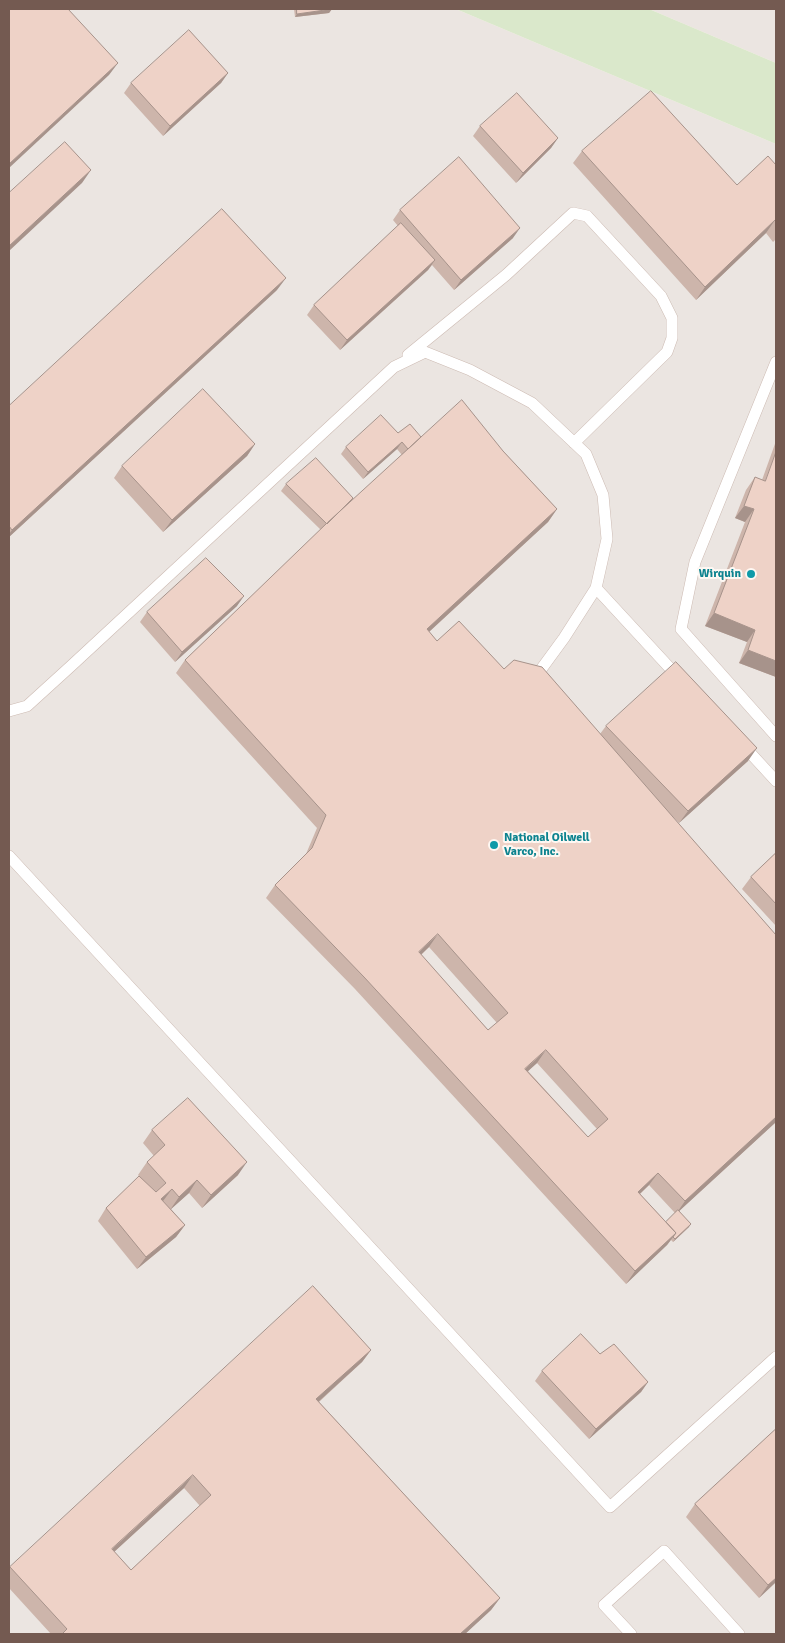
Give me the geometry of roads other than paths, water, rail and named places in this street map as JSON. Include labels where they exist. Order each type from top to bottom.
[{"type":"lane","points":[[9,711],[27,706],[394,367],[506,275],[573,213],[587,216],[661,296],[672,318],[672,338],[666,352],[574,442]]},
{"type":"lane","points":[[394,367],[425,352],[470,370],[532,402],[586,454],[603,495],[608,539],[596,588],[564,638],[533,680],[540,687]]},
{"type":"lane","points":[[776,362],[695,562],[681,630],[776,736]]},
{"type":"lane","points":[[596,588],[689,688]]},
{"type":"lane","points":[[736,738],[776,781]]},
{"type":"lane","points":[[9,856],[610,1506],[776,1357]]},
{"type":"lane","points":[[631,1634],[604,1605],[664,1551],[739,1634]]},
{"type":"place","name":"Wirquin","points":[[751,574]]},
{"type":"place","name":"National Oilwell Varco, Inc.","points":[[494,845]]}]
